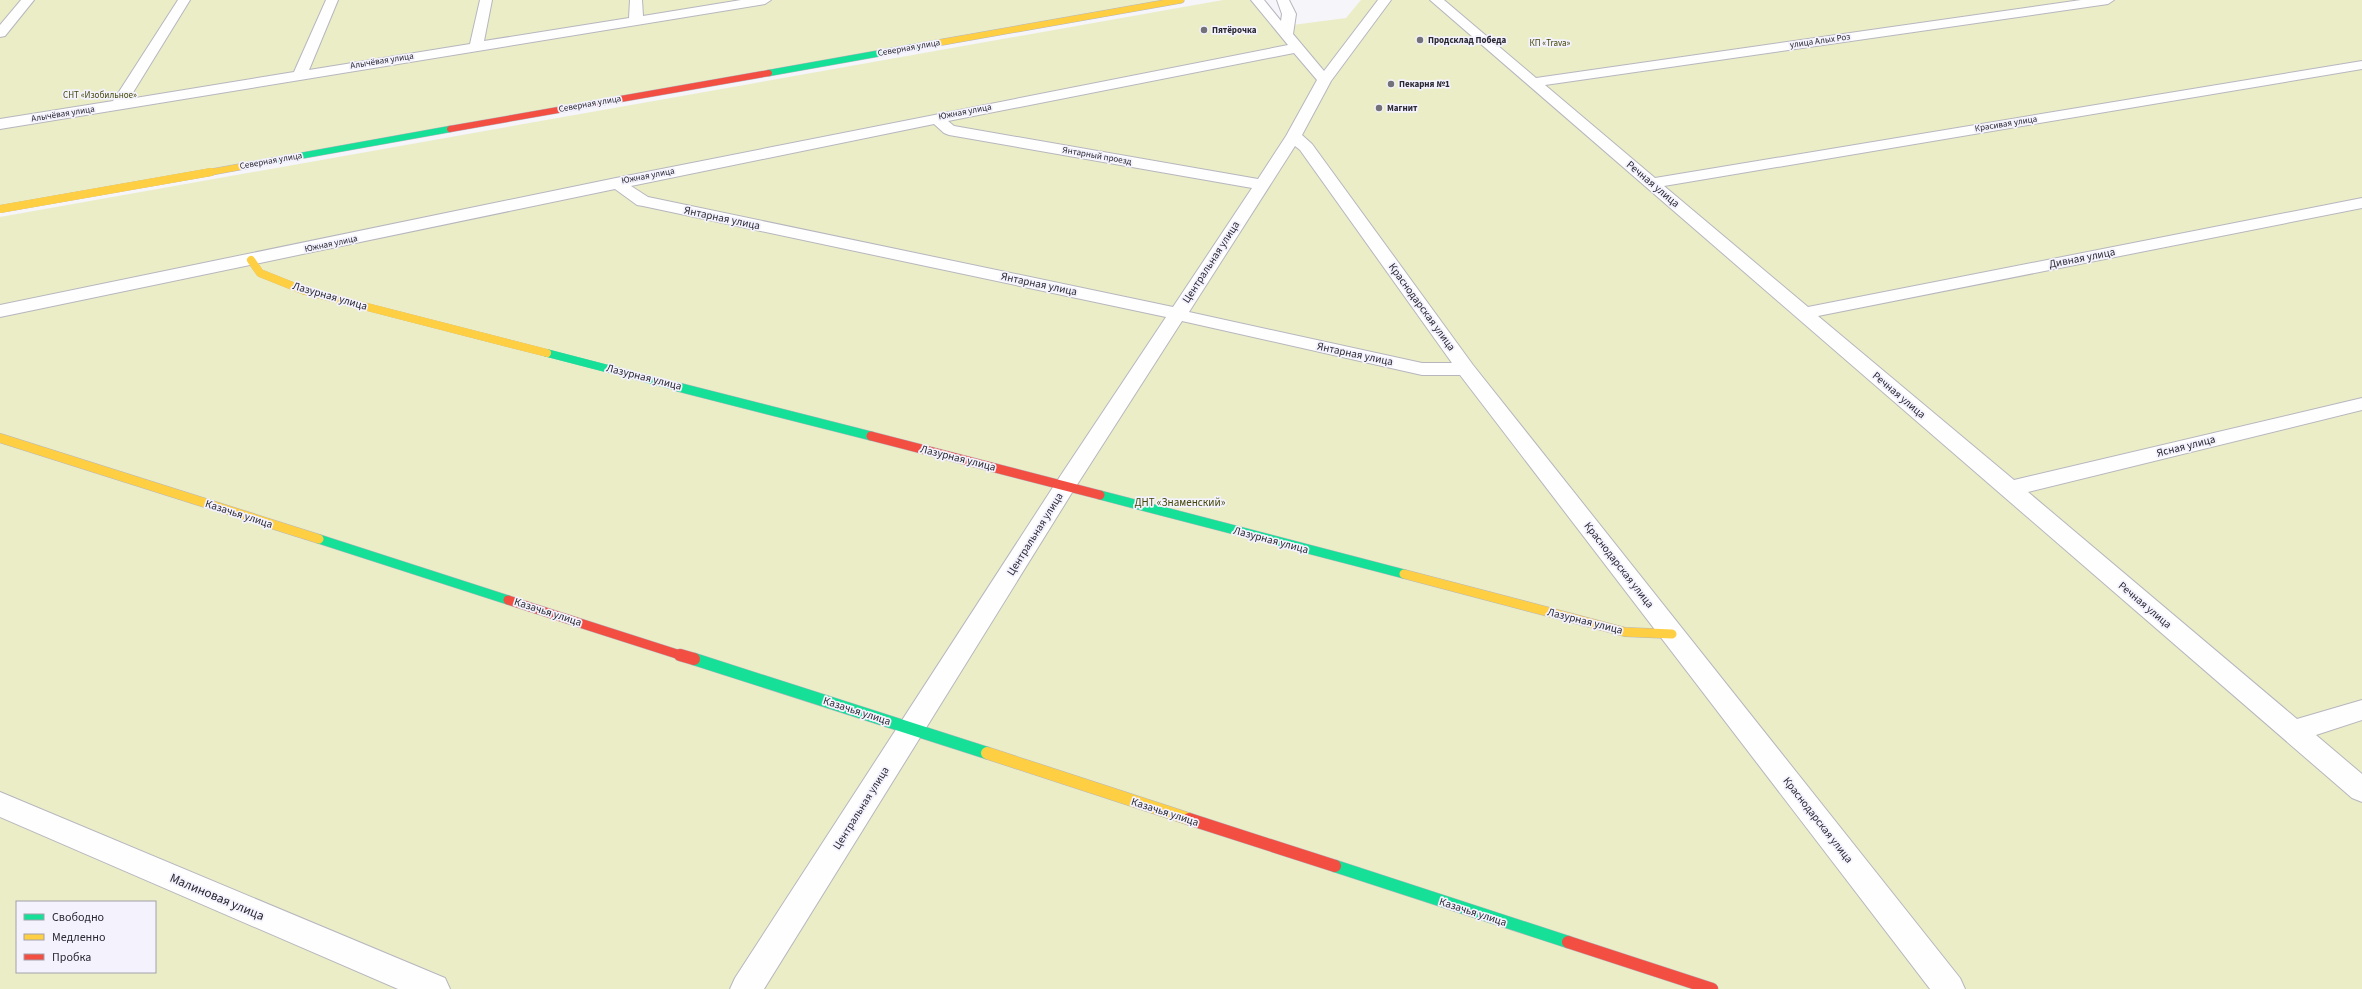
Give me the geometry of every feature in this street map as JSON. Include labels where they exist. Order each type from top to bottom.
[{"type":"street","points":[[0,33],[28,0]]},
{"type":"street","points":[[118,105],[184,0]]},
{"type":"street","points":[[300,74],[332,0]]},
{"type":"street","points":[[476,46],[486,0]]},
{"type":"street","points":[[636,0],[636,20]]},
{"type":"street","name":"Алычёвая улица","points":[[0,124],[300,74],[765,0]]},
{"type":"street","name":"Северная улица","points":[[0,209],[1181,0]]},
{"type":"street","points":[[1283,0],[1289,14],[1291,42]]},
{"type":"street","name":"Центральная улица","points":[[746,989],[912,729],[1064,486],[1294,136],[1324,80],[1385,0]]},
{"type":"street","name":"улица Алых Роз","points":[[1532,82],[2108,0]]},
{"type":"street","name":"Речная улица","points":[[1443,1],[1532,82],[2362,790]]},
{"type":"street","points":[[1256,3],[1324,80]]},
{"type":"street","name":"Южная улица","points":[[0,310],[251,260],[616,183],[937,118],[1291,42]]},
{"type":"street","name":"Красивая улица","points":[[1651,183],[2362,65]]},
{"type":"street","name":"Янтарный проезд","points":[[937,118],[949,130],[1262,185]]},
{"type":"street","name":"Краснодарская улица","points":[[1294,136],[1306,147],[1466,369],[1949,989]]},
{"type":"street","name":"Янтарная улица","points":[[616,183],[643,201],[1158,309],[1177,315],[1422,369],[1466,369]]},
{"type":"street","name":"Дивная улица","points":[[1803,312],[2362,203]]},
{"type":"street","name":"Лазурная улица","points":[[251,260],[260,273],[305,291],[1625,632],[1672,634]]},
{"type":"street","name":"Ясная улица","points":[[2009,489],[2362,404]]},
{"type":"street","name":"Казачья улица","points":[[0,438],[912,729],[1712,989]]},
{"type":"street","points":[[2293,731],[2362,710]]},
{"type":"street","name":"Малиновая улица","points":[[0,804],[434,989]]},
{"type":"green space","name":"СНТ «Изобильное»","points":[[0,0],[1181,0],[0,209]]},
{"type":"green space","name":"ДНТ «Знаменский»","points":[[1223,0],[1264,0],[1285,26],[1346,18],[1361,0],[2362,0],[2362,989],[0,989],[0,217]]},
{"type":"traffic: fast","points":[[769,73],[926,45]]},
{"type":"traffic: fast","points":[[250,165],[450,129]]},
{"type":"traffic: fast","points":[[547,353],[871,436]]},
{"type":"traffic: fast","points":[[1100,495],[1404,574]]},
{"type":"traffic: fast","points":[[319,539],[508,600]]},
{"type":"traffic: fast","points":[[694,659],[987,753]]},
{"type":"traffic: fast","points":[[1335,866],[1568,942]]},
{"type":"traffic: slow","points":[[926,45],[1181,0]]},
{"type":"traffic: slow","points":[[0,209],[250,165]]},
{"type":"traffic: slow","points":[[251,260],[260,273],[305,291],[547,353]]},
{"type":"traffic: slow","points":[[0,438],[319,539]]},
{"type":"traffic: slow","points":[[1404,574],[1625,632],[1672,634]]},
{"type":"traffic: slow","points":[[987,753],[1189,819]]},
{"type":"traffic: jam","points":[[450,129],[769,73]]},
{"type":"traffic: jam","points":[[871,436],[1100,495]]},
{"type":"traffic: jam","points":[[508,600],[694,659]]},
{"type":"traffic: jam","points":[[1189,819],[1335,866]]},
{"type":"traffic: jam","points":[[1568,942],[1712,989]]},
{"type":"place","name":"Пятёрочка","points":[[1204,30]]},
{"type":"place","name":"Продсклад Победа","points":[[1420,40]]},
{"type":"place","name":"Пекарня №1","points":[[1391,84]]},
{"type":"place","name":"Магнит","points":[[1379,108]]},
{"type":"park label","name":"КП «Trava»","points":[[1550,43]]}]
